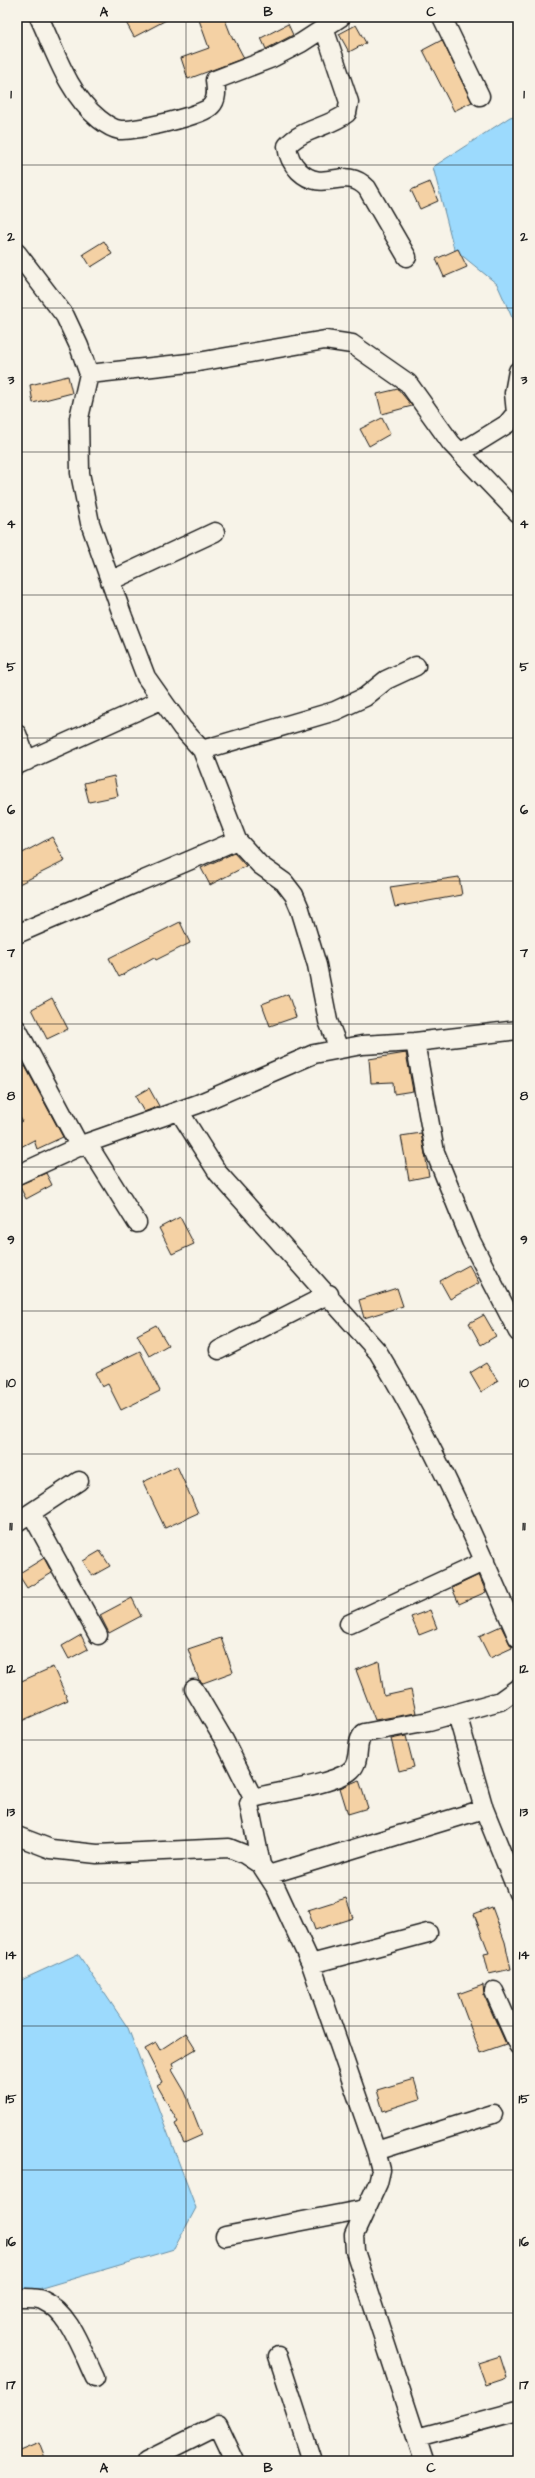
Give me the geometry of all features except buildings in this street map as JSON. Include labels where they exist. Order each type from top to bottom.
[{"type":"street","points":[[39,17],[68,78],[86,107],[108,125],[120,130],[154,125],[202,112],[211,107],[216,98],[215,80],[272,58],[341,17]]},
{"type":"street","points":[[442,17],[480,96]]},
{"type":"street","points":[[324,28],[349,102],[347,113],[337,121],[292,140],[286,146],[288,155],[306,177],[316,182],[349,177],[359,179],[367,188],[407,257]]},
{"type":"street","points":[[17,253],[65,316],[79,346],[89,374],[79,418],[80,473],[90,524],[146,677],[161,700],[202,750],[237,840],[260,865],[284,882],[294,895],[300,909],[317,965],[328,1021],[339,1049]]},
{"type":"street","points":[[89,374],[198,362],[296,344],[338,340],[352,344],[408,383],[460,453],[518,513]]},
{"type":"street","points":[[460,453],[507,424],[516,413],[514,393],[518,371]]},
{"type":"street","points":[[110,581],[214,532]]},
{"type":"street","points":[[202,750],[349,706],[365,697],[386,680],[416,666]]},
{"type":"street","points":[[17,734],[22,763],[161,700]]},
{"type":"street","points":[[17,934],[117,889],[153,877],[237,840]]},
{"type":"street","points":[[17,1029],[84,1145],[137,1223]]},
{"type":"street","points":[[17,1175],[84,1145],[179,1111],[314,1054],[362,1044],[415,1042],[518,1030]]},
{"type":"street","points":[[415,1042],[435,1152],[471,1242],[518,1332]]},
{"type":"street","points":[[179,1111],[218,1173],[328,1294],[378,1352],[397,1382],[485,1561],[511,1600],[518,1638]]},
{"type":"street","points":[[219,1350],[328,1294]]},
{"type":"street","points":[[79,1481],[24,1517],[98,1635]]},
{"type":"street","points":[[349,1624],[485,1561]]},
{"type":"street","points":[[423,2461],[417,2438],[355,2251],[354,2235],[378,2183],[381,2170],[376,2151],[311,1964],[264,1870],[249,1804],[253,1798],[328,1780],[351,1770],[356,1762],[359,1737],[364,1733],[457,1714],[500,1701],[518,1688]]},
{"type":"street","points":[[194,1689],[224,1740],[253,1798]]},
{"type":"street","points":[[457,1714],[484,1809],[518,1893]]},
{"type":"street","points":[[264,1870],[484,1809]]},
{"type":"street","points":[[17,1836],[52,1849],[97,1854],[229,1848],[244,1854],[264,1870]]},
{"type":"street","points":[[311,1964],[428,1933]]},
{"type":"street","points":[[494,1991],[518,2045]]},
{"type":"street","points":[[376,2151],[493,2114]]},
{"type":"street","points":[[225,2236],[365,2209]]},
{"type":"street","points":[[17,2298],[41,2300],[58,2310],[70,2326],[95,2378]]},
{"type":"street","points":[[278,2356],[312,2461]]},
{"type":"street","points":[[417,2438],[518,2411]]},
{"type":"street","points":[[146,2461],[218,2425],[235,2461]]},
{"type":"water","points":[[518,115],[518,320],[514,322],[497,284],[454,249],[433,167],[510,117]]},
{"type":"water","points":[[78,1954],[128,2028],[196,2208],[174,2249],[18,2295],[17,1982]]}]
